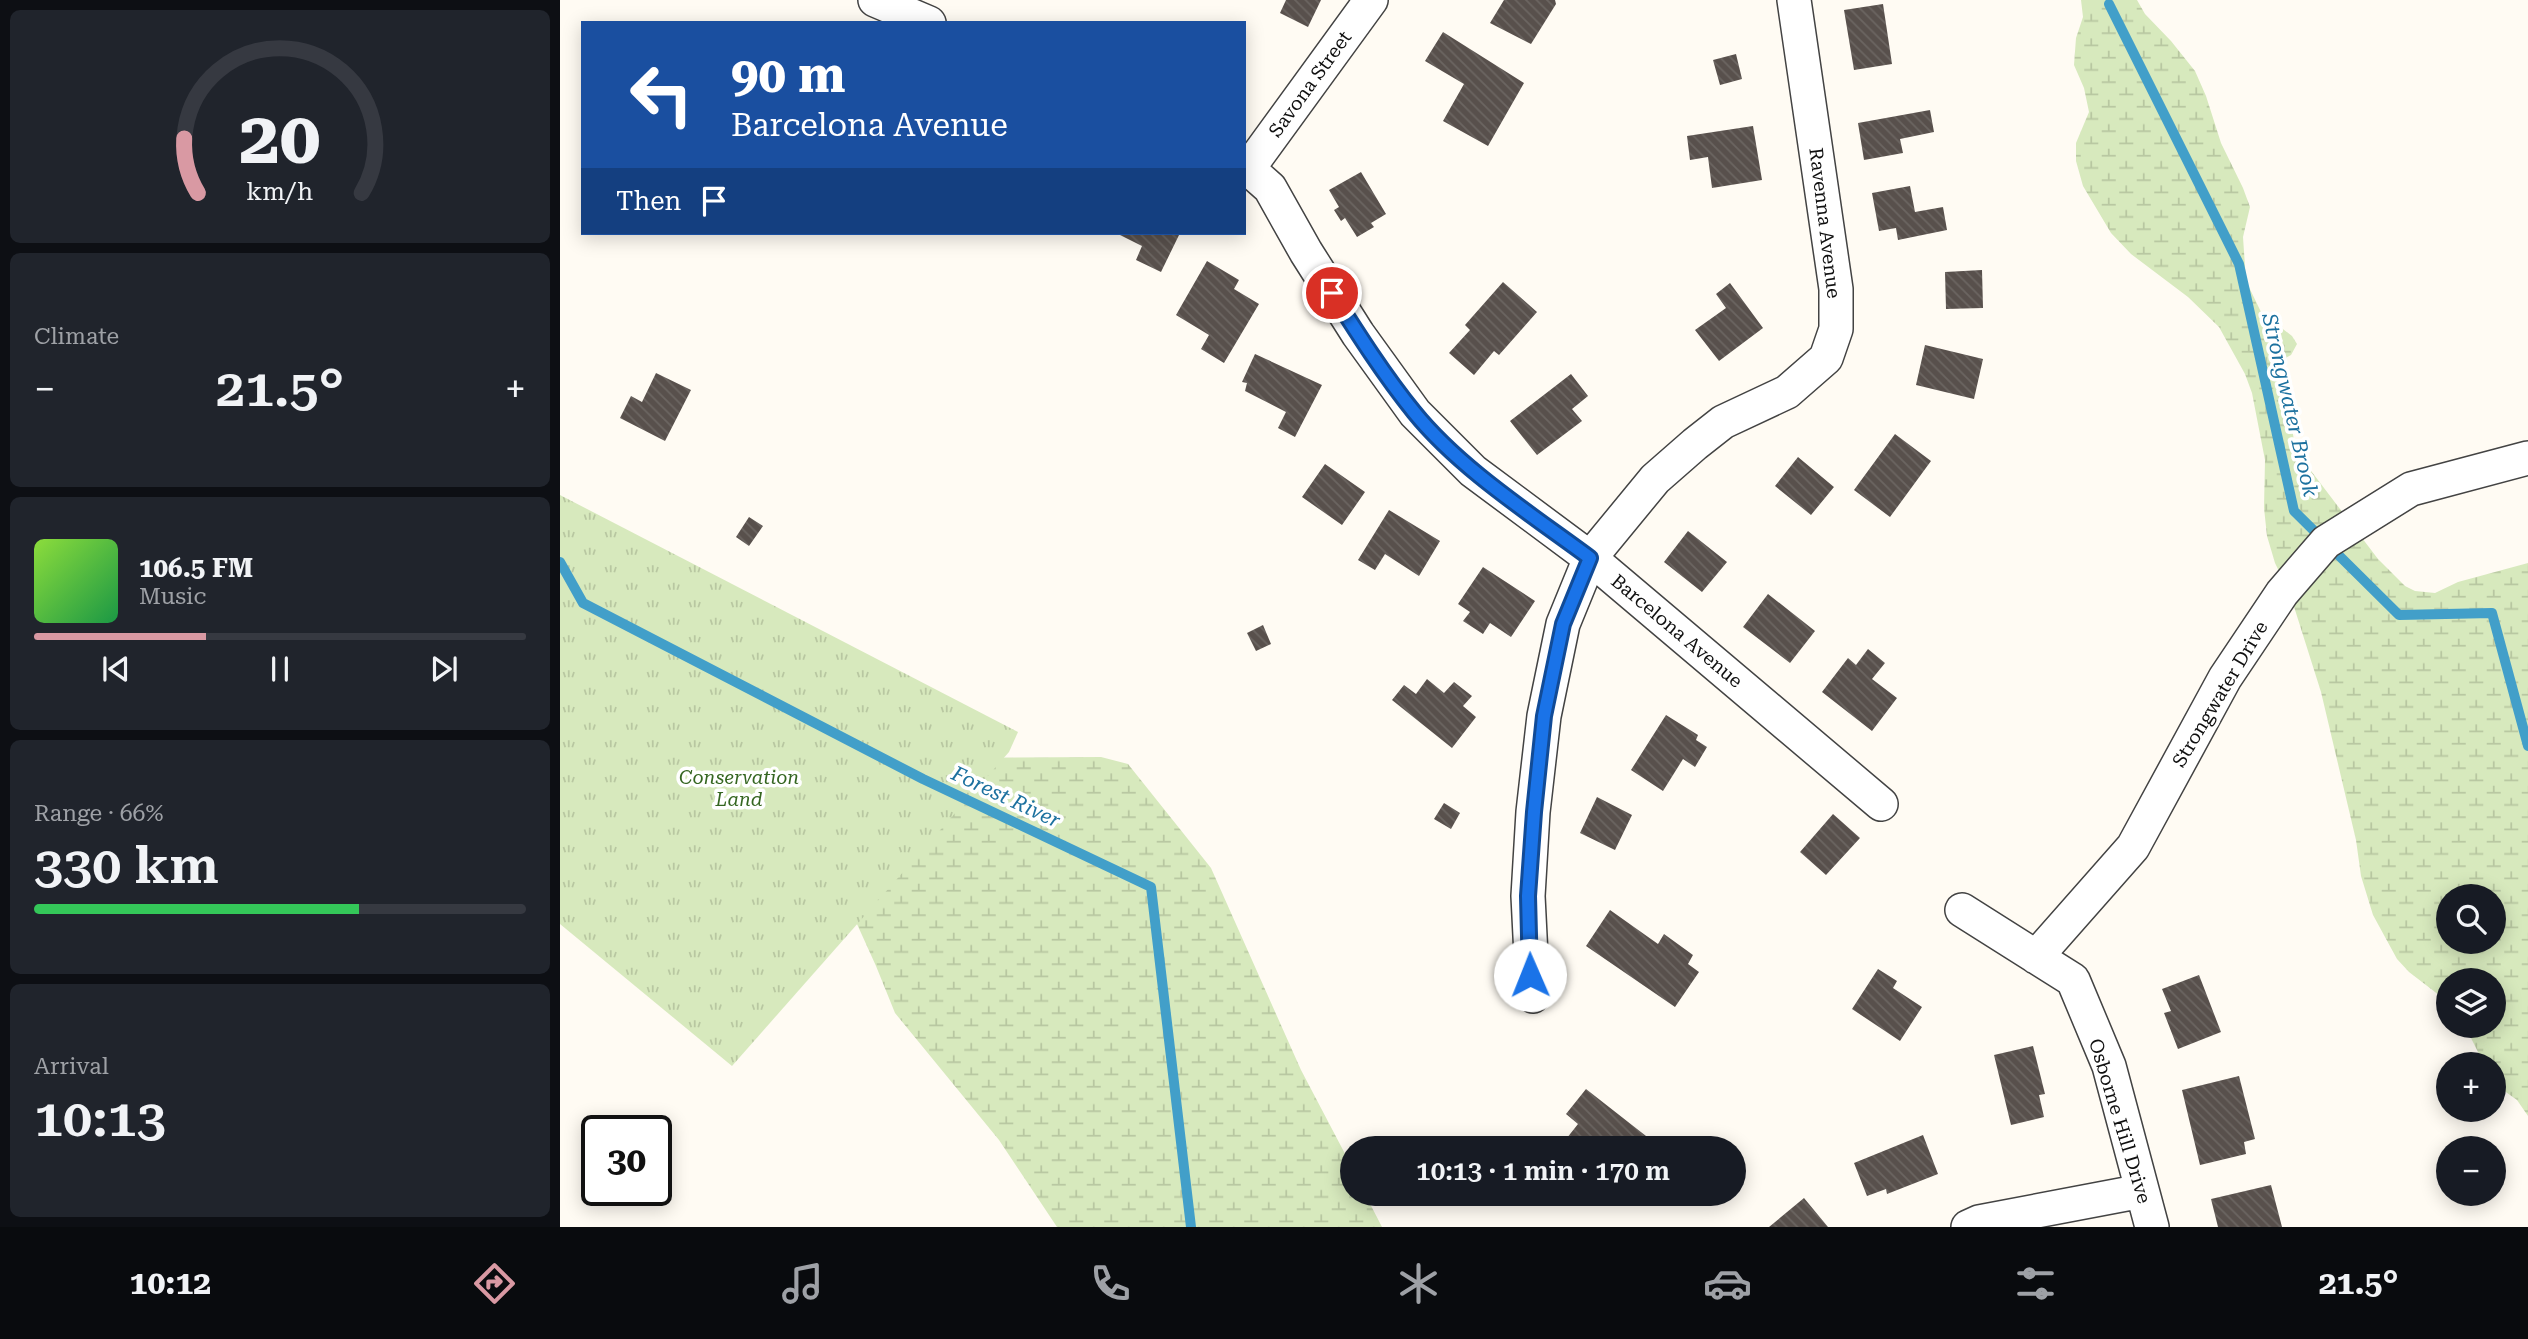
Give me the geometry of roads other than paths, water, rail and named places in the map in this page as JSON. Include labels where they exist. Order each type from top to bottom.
[{"type":"street","points":[[875,0],[924,21]]},
{"type":"street","name":"Savona Street","points":[[1246,167],[1371,0]]},
{"type":"street","name":"Ravenna Avenue","points":[[1533,996],[1528,896],[1544,716],[1563,624],[1590,558],[1656,479],[1695,444],[1723,422],[1787,391],[1826,358],[1836,330],[1836,289],[1794,0]]},
{"type":"street","name":"Barcelona Avenue","points":[[1246,167],[1270,188],[1350,323],[1415,413],[1473,471],[1590,558],[1881,804]]},
{"type":"street","name":"Strongwater Drive","points":[[2036,957],[2133,847],[2225,678],[2282,593],[2326,542],[2411,489],[2528,458]]},
{"type":"street","name":"Osborne Hill Drive","points":[[1962,911],[2073,980],[2109,1066],[2152,1227]]},
{"type":"street","points":[[1968,1227],[1979,1222],[2142,1191]]},
{"type":"waterway","name":"Strongwater Brook","points":[[2109,4],[2239,264],[2294,511],[2399,615],[2492,613],[2528,746]]},
{"type":"waterway","name":"Forest River","points":[[560,562],[583,603],[923,779],[1151,887],[1191,1227]]},
{"type":"park label","name":"Conservation Land","points":[[739,788]]}]
